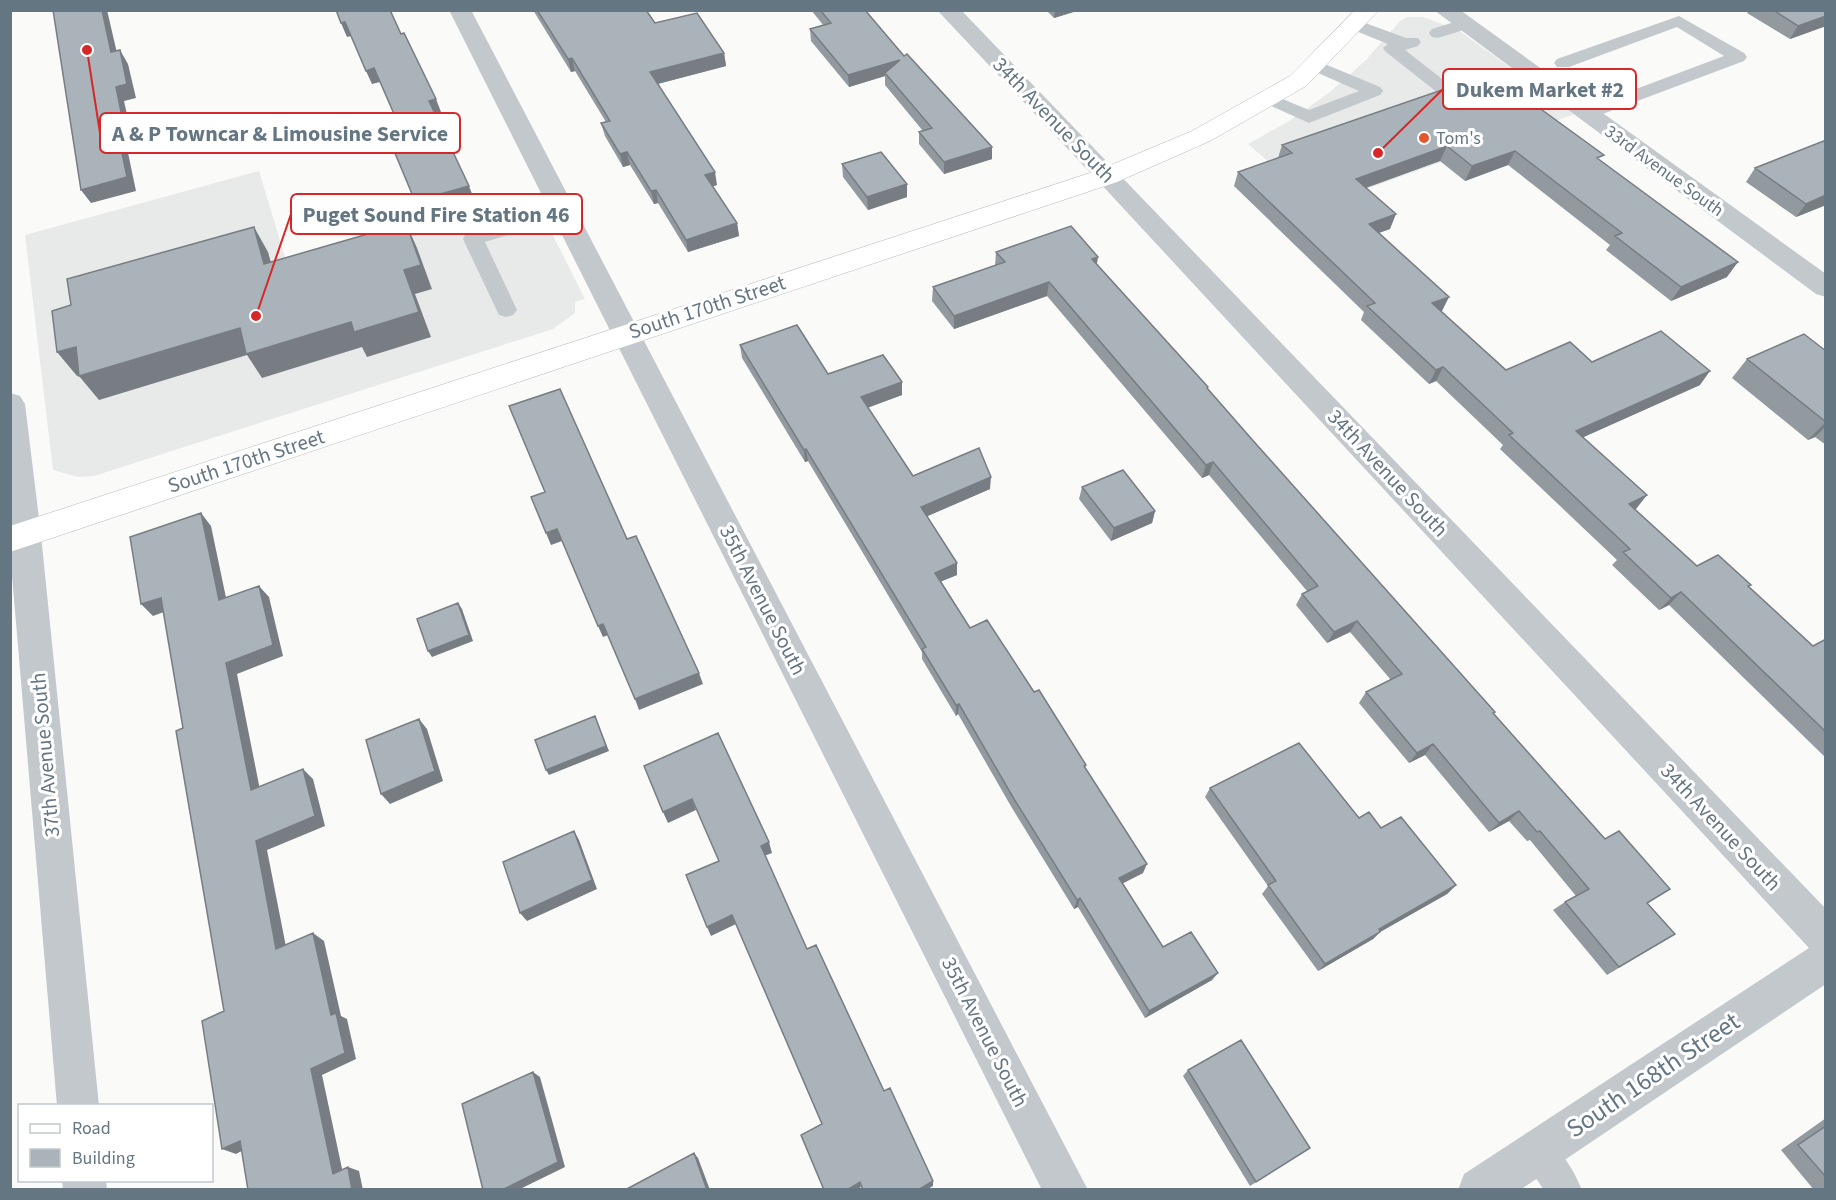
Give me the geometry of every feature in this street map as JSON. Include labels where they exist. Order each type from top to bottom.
[{"type":"street","name":"35th Avenue South","points":[[460,10],[1066,1190]]},
{"type":"street","name":"34th Avenue South","points":[[948,10],[1108,176],[1826,938]]},
{"type":"street","name":"South 170th Street","points":[[18,537],[1108,176],[1201,136],[1298,81],[1363,18]]},
{"type":"street","name":"33rd Avenue South","points":[[1449,23],[1587,114],[1798,270],[1826,288]]},
{"type":"street","points":[[1798,270],[1826,259]]},
{"type":"street","name":"37th Avenue South","points":[[10,404],[18,537],[78,1104]]},
{"type":"street","name":"South 168th Street","points":[[1480,1190],[1826,960]]},
{"type":"lane","points":[[1363,18],[1412,42],[1392,48],[1449,93]]},
{"type":"lane","points":[[1563,63],[1679,21],[1738,57],[1587,114]]},
{"type":"lane","points":[[1268,98],[1309,117],[1374,91],[1315,64]]},
{"type":"lane","points":[[506,310],[473,239],[563,212]]},
{"type":"lane","points":[[1538,1152],[1566,1190]]},
{"type":"shaded area","points":[[1407,17],[1423,17],[1458,30],[1575,114],[1319,206],[1248,144],[1289,121],[1330,92],[1366,60],[1400,21]]},
{"type":"shaded area","points":[[259,171],[289,270],[534,198],[585,299],[575,302],[575,313],[553,329],[94,476],[78,477],[53,470],[25,235]]},
{"type":"building","points":[[53,10],[102,10],[111,52],[120,50],[127,84],[116,87],[125,132],[118,134],[127,177],[81,190]]},
{"type":"building","points":[[336,10],[390,10],[401,34],[404,33],[436,99],[429,101],[469,186],[415,201],[387,134],[401,130],[374,68],[366,71],[345,22],[341,23]]},
{"type":"building","points":[[537,10],[646,10],[655,23],[697,13],[724,53],[650,72],[715,172],[705,175],[737,223],[686,240],[656,190],[651,191],[627,152],[620,154],[601,123],[610,121],[572,58],[568,59]]},
{"type":"building","points":[[820,10],[865,10],[904,56],[907,54],[992,147],[944,162],[919,132],[932,128],[885,73],[900,60],[848,75],[810,29],[831,23]]},
{"type":"building","points":[[1773,10],[1826,10],[1826,16],[1798,26]]},
{"type":"building","points":[[1491,73],[1604,155],[1597,158],[1738,262],[1681,287],[1615,236],[1622,233],[1515,151],[1472,166],[1447,146],[1356,179],[1396,214],[1369,224],[1449,297],[1432,303],[1506,370],[1570,342],[1592,362],[1661,331],[1710,371],[1576,431],[1647,495],[1629,504],[1697,566],[1718,555],[1813,646],[1826,639],[1826,732],[1681,592],[1671,598],[1623,552],[1630,549],[1509,435],[1513,433],[1443,367],[1436,370],[1367,306],[1375,303],[1238,172],[1292,153],[1282,145]]},
{"type":"building","points":[[1826,140],[1826,195],[1806,204],[1755,168]]},
{"type":"building","points":[[881,152],[907,184],[867,197],[842,164]]},
{"type":"building","points":[[406,223],[421,265],[404,270],[419,312],[354,332],[351,322],[246,354],[240,328],[79,376],[76,347],[57,352],[52,311],[71,305],[67,279],[254,227],[264,264]]},
{"type":"building","points":[[1071,226],[1098,257],[1092,259],[1208,387],[1605,839],[1619,831],[1670,889],[1647,903],[1675,934],[1619,967],[1565,902],[1589,889],[1540,831],[1537,832],[1519,811],[1499,823],[1433,744],[1417,753],[1366,692],[1402,674],[1357,621],[1334,632],[1302,594],[1318,586],[1213,462],[1206,465],[1049,282],[954,316],[933,287],[1005,262],[996,252]]},
{"type":"building","points":[[797,325],[828,374],[883,355],[902,382],[861,397],[913,476],[979,448],[991,477],[921,507],[957,563],[935,573],[970,628],[987,620],[1034,692],[1039,690],[1086,765],[1084,766],[1147,864],[1119,878],[1163,947],[1191,932],[1218,973],[1149,1011],[1080,898],[1077,900],[1014,799],[959,704],[956,705],[922,649],[926,647],[740,345]]},
{"type":"building","points":[[1804,334],[1826,351],[1826,422],[1747,359]]},
{"type":"building","points":[[560,389],[627,539],[636,536],[699,673],[635,699],[603,624],[598,626],[557,529],[546,533],[531,497],[545,492],[509,406]]},
{"type":"building","points":[[1123,470],[1155,511],[1114,528],[1082,487]]},
{"type":"building","points":[[201,513],[219,600],[259,586],[273,645],[226,663],[251,790],[303,769],[315,816],[256,841],[276,949],[313,933],[331,1015],[336,1013],[345,1053],[311,1069],[333,1174],[348,1167],[352,1190],[248,1190],[240,1141],[222,1149],[202,1021],[224,1011],[176,731],[183,728],[161,598],[141,604],[130,537]]},
{"type":"building","points":[[458,603],[469,635],[428,651],[417,619]]},
{"type":"building","points":[[595,716],[606,746],[546,770],[535,740]]},
{"type":"building","points":[[419,719],[435,771],[381,794],[366,740]]},
{"type":"building","points":[[718,733],[769,842],[761,846],[807,949],[816,945],[884,1091],[890,1088],[933,1181],[918,1190],[863,1190],[860,1182],[847,1190],[824,1190],[801,1135],[822,1124],[732,915],[707,927],[686,875],[719,861],[692,799],[663,812],[644,766]]},
{"type":"building","points":[[1299,743],[1359,818],[1369,812],[1381,828],[1401,817],[1456,885],[1379,929],[1380,932],[1325,964],[1268,885],[1276,881],[1210,788]]},
{"type":"building","points":[[574,831],[592,880],[520,913],[503,862]]},
{"type":"building","points":[[1241,1040],[1310,1148],[1256,1182],[1188,1070]]},
{"type":"building","points":[[533,1072],[558,1162],[502,1190],[483,1190],[462,1104]]},
{"type":"building","points":[[1826,1126],[1826,1177],[1798,1145]]},
{"type":"building","points":[[694,1153],[707,1190],[625,1190]]},
{"type":"place","name":"A & P Towncar & Limousine Service","points":[[87,50]]},
{"type":"place","name":"Tom's","points":[[1424,138]]},
{"type":"place","name":"Dukem Market #2","points":[[1378,153]]},
{"type":"place","name":"Puget Sound Fire Station 46","points":[[256,316]]}]
